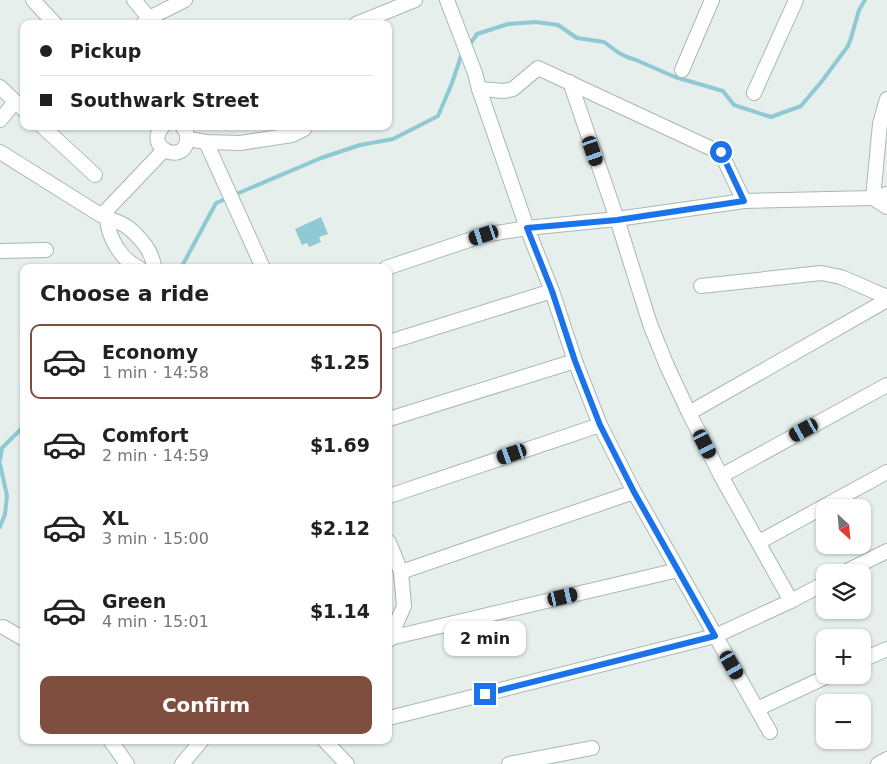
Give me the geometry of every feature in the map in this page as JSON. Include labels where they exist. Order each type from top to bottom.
[{"type":"street","points":[[33,0],[51,20]]},
{"type":"street","points":[[134,0],[145,20]]},
{"type":"street","points":[[148,20],[185,0]]},
{"type":"street","points":[[366,20],[414,0]]},
{"type":"street","points":[[447,0],[475,73],[478,89],[527,228],[552,291],[575,361],[600,425],[634,492],[770,732]]},
{"type":"street","points":[[682,70],[712,0]]},
{"type":"street","points":[[754,93],[796,0]]},
{"type":"street","points":[[478,89],[504,91],[512,89],[538,68],[721,152],[744,201]]},
{"type":"street","points":[[570,82],[650,324],[666,366],[722,476],[791,601]]},
{"type":"street","points":[[0,88],[20,106],[0,120]]},
{"type":"street","points":[[873,198],[880,124],[887,99]]},
{"type":"street","points":[[46,130],[95,175]]},
{"type":"street","points":[[158,130],[158,142],[164,150],[176,152],[182,150],[186,145],[185,132],[206,142],[240,143],[292,135],[302,130]]},
{"type":"street","points":[[206,142],[261,264]]},
{"type":"street","points":[[104,216],[164,150]]},
{"type":"street","points":[[0,152],[104,216],[124,224],[149,250],[153,264]]},
{"type":"street","points":[[392,266],[484,235],[527,228],[617,220],[744,201],[873,198],[887,194]]},
{"type":"street","points":[[873,198],[887,207]]},
{"type":"street","points":[[104,216],[110,237],[126,258],[134,264]]},
{"type":"street","points":[[0,251],[46,250]]},
{"type":"street","points":[[701,286],[821,273],[841,277],[887,298]]},
{"type":"street","points":[[392,341],[552,291]]},
{"type":"street","points":[[689,413],[887,298]]},
{"type":"street","points":[[392,418],[575,361]]},
{"type":"street","points":[[722,476],[887,385]]},
{"type":"street","points":[[392,495],[600,425]]},
{"type":"street","points":[[759,542],[887,472]]},
{"type":"street","points":[[401,572],[634,492]]},
{"type":"street","points":[[392,550],[401,572],[404,606],[392,634]]},
{"type":"street","points":[[862,564],[887,551]]},
{"type":"street","points":[[392,639],[678,570]]},
{"type":"street","points":[[392,717],[715,636],[816,588]]},
{"type":"street","points":[[3,627],[20,637]]},
{"type":"street","points":[[871,656],[887,649]]},
{"type":"street","points":[[757,709],[816,682]]},
{"type":"street","points":[[113,744],[127,764]]},
{"type":"street","points":[[182,764],[199,744]]},
{"type":"street","points":[[328,744],[347,764]]},
{"type":"street","points":[[510,764],[592,748]]},
{"type":"street","points":[[878,764],[887,759]]},
{"type":"water","points":[[321,217],[328,234],[319,237],[321,242],[309,247],[307,243],[302,245],[295,229]]},
{"type":"waterway","points":[[468,47],[477,34],[508,24],[536,22],[558,25],[577,38],[604,42],[627,57],[675,77],[723,91],[734,105],[771,117],[801,106],[822,81],[848,46],[859,10],[865,0]]},
{"type":"waterway","points":[[234,195],[321,158],[360,145],[393,139],[438,116],[463,53]]},
{"type":"waterway","points":[[183,264],[216,203],[228,198]]},
{"type":"waterway","points":[[0,460],[2,448],[20,430]]},
{"type":"waterway","points":[[0,464],[7,496],[5,514],[0,527]]},
{"type":"route","points":[[485,694],[715,636],[634,492],[600,425],[575,361],[552,291],[527,228],[617,220],[744,201],[721,152]]}]
